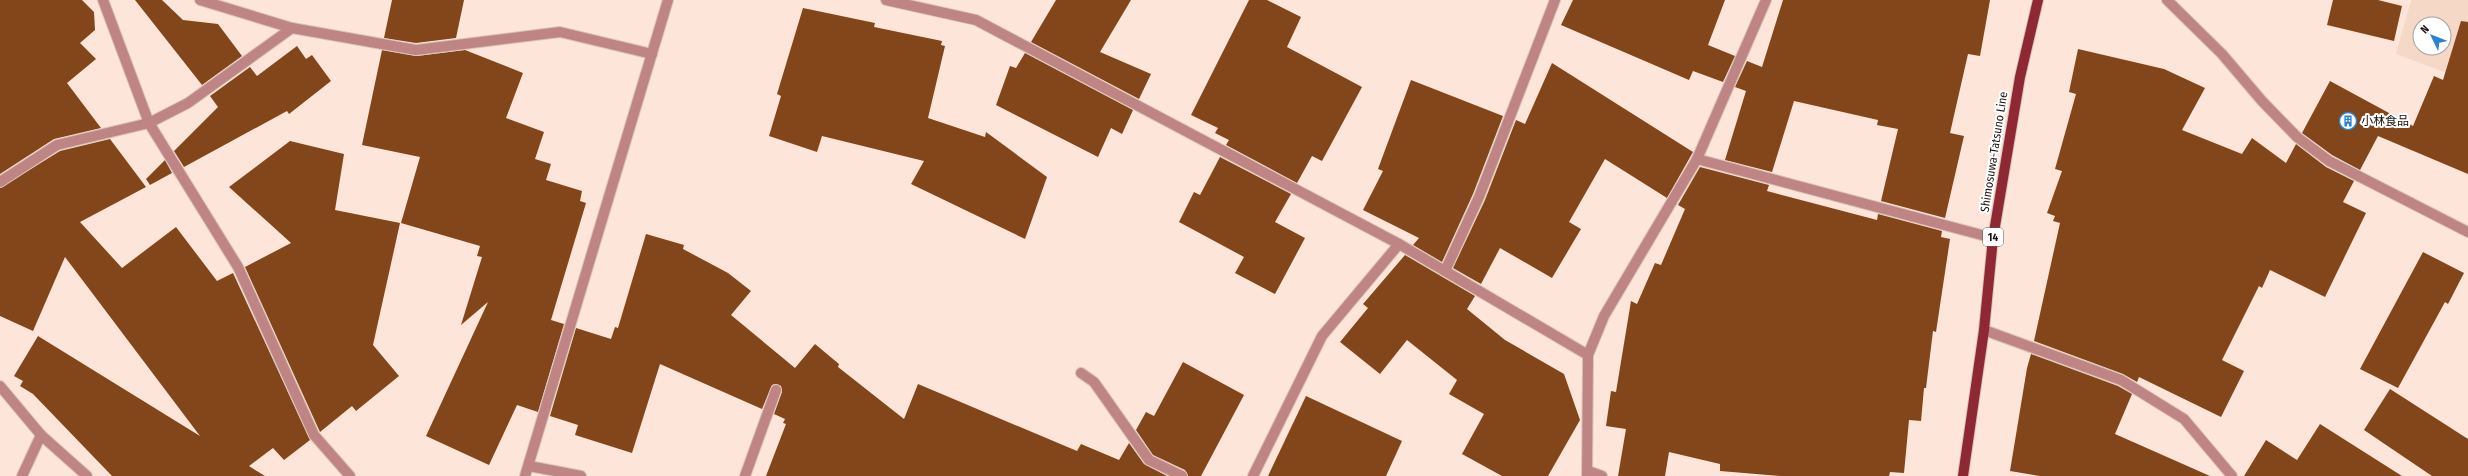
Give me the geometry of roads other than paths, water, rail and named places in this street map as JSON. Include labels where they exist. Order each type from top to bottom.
[{"type":"main road","name":"Shimosuwa-Tatsuno Line","points":[[1963,476],[1984,330],[1993,238],[2020,77],[2038,0]]},
{"type":"street","points":[[103,0],[149,122],[238,267],[314,435],[350,476]]},
{"type":"street","points":[[200,0],[292,28],[416,50],[560,32],[652,54]]},
{"type":"street","points":[[525,476],[668,0]]},
{"type":"street","points":[[886,0],[976,20],[1399,244],[1588,355]]},
{"type":"street","points":[[1445,271],[1479,197],[1555,0]]},
{"type":"street","points":[[1602,476],[1587,474],[1588,355],[1604,316],[1697,160],[1766,0]]},
{"type":"street","points":[[2167,0],[2222,54],[2262,101],[2302,141],[2329,161],[2468,232]]},
{"type":"street","points":[[0,182],[57,145],[149,122],[188,103],[292,28]]},
{"type":"street","points":[[1697,160],[1993,238]]},
{"type":"street","points":[[1253,476],[1322,336],[1399,244]]},
{"type":"street","points":[[1984,330],[2121,380],[2184,418],[2232,476]]},
{"type":"street","points":[[1081,373],[1094,382],[1149,460],[1182,476]]},
{"type":"street","points":[[0,386],[41,435],[87,476]]},
{"type":"street","points":[[745,476],[776,390]]},
{"type":"street","points":[[22,476],[41,435]]},
{"type":"street","points":[[529,466],[581,476]]},
{"type":"place","name":"小林食品","points":[[2348,121]]}]
